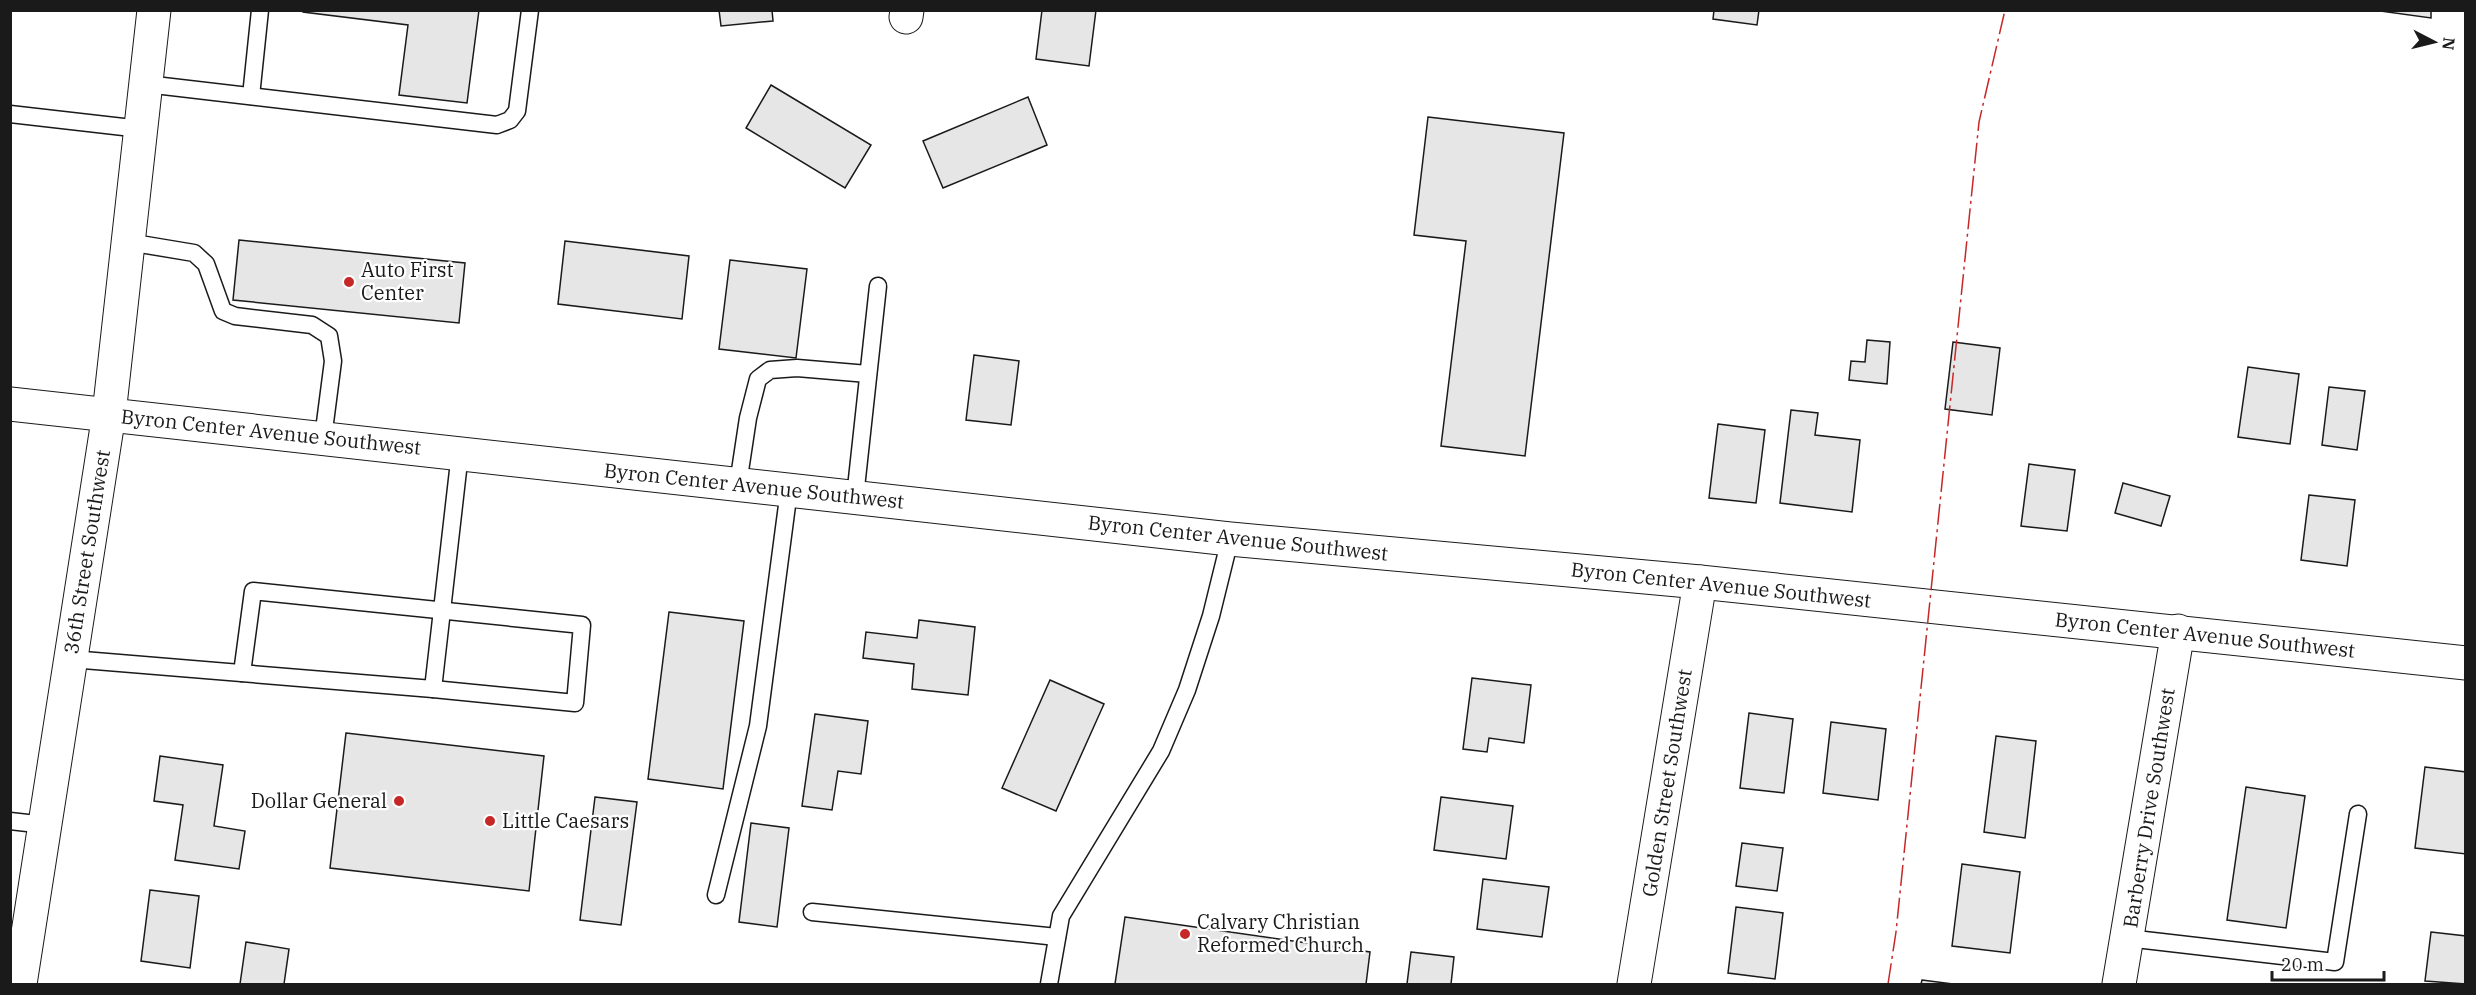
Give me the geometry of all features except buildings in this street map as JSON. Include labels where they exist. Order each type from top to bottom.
[{"type":"main road","name":"36th Street Southwest","points":[[20,984],[109,414],[154,10]]},
{"type":"main road","name":"Byron Center Avenue Southwest","points":[[10,404],[1230,539],[1700,582],[2466,663]]},
{"type":"main road","name":"Golden Street Southwest","points":[[1634,984],[1700,582]]},
{"type":"main road","name":"Barberry Drive Southwest","points":[[2119,984],[2178,631]]},
{"type":"lane","points":[[251,96],[260,10]]},
{"type":"lane","points":[[146,84],[497,125],[510,120],[517,111],[530,10]]},
{"type":"lane","points":[[10,114],[141,129]]},
{"type":"lane","points":[[128,242],[194,253],[206,264],[223,311],[235,316],[312,325],[329,336],[333,361],[322,438]]},
{"type":"lane","points":[[855,497],[878,286]]},
{"type":"lane","points":[[738,484],[748,418],[758,379],[770,370],[797,368],[868,374]]},
{"type":"lane","points":[[433,689],[460,453]]},
{"type":"lane","points":[[716,895],[758,726],[789,490]]},
{"type":"lane","points":[[1049,984],[1061,916],[1161,751],[1187,690],[1211,616],[1230,539]]},
{"type":"lane","points":[[71,659],[574,703],[582,625],[254,591],[242,673]]},
{"type":"lane","points":[[2127,938],[2335,962],[2358,814]]},
{"type":"lane","points":[[10,821],[45,825]]},
{"type":"lane","points":[[812,912],[1057,937]]},
{"type":"power","points":[[1888,984],[1896,932],[1979,122],[2005,10]]},
{"type":"place","name":"Auto First Center","points":[[349,282]]},
{"type":"place","name":"Dollar General","points":[[399,801]]},
{"type":"place","name":"Little Caesars","points":[[490,821]]},
{"type":"place","name":"Calvary Christian Reformed Church","points":[[1185,934]]}]
